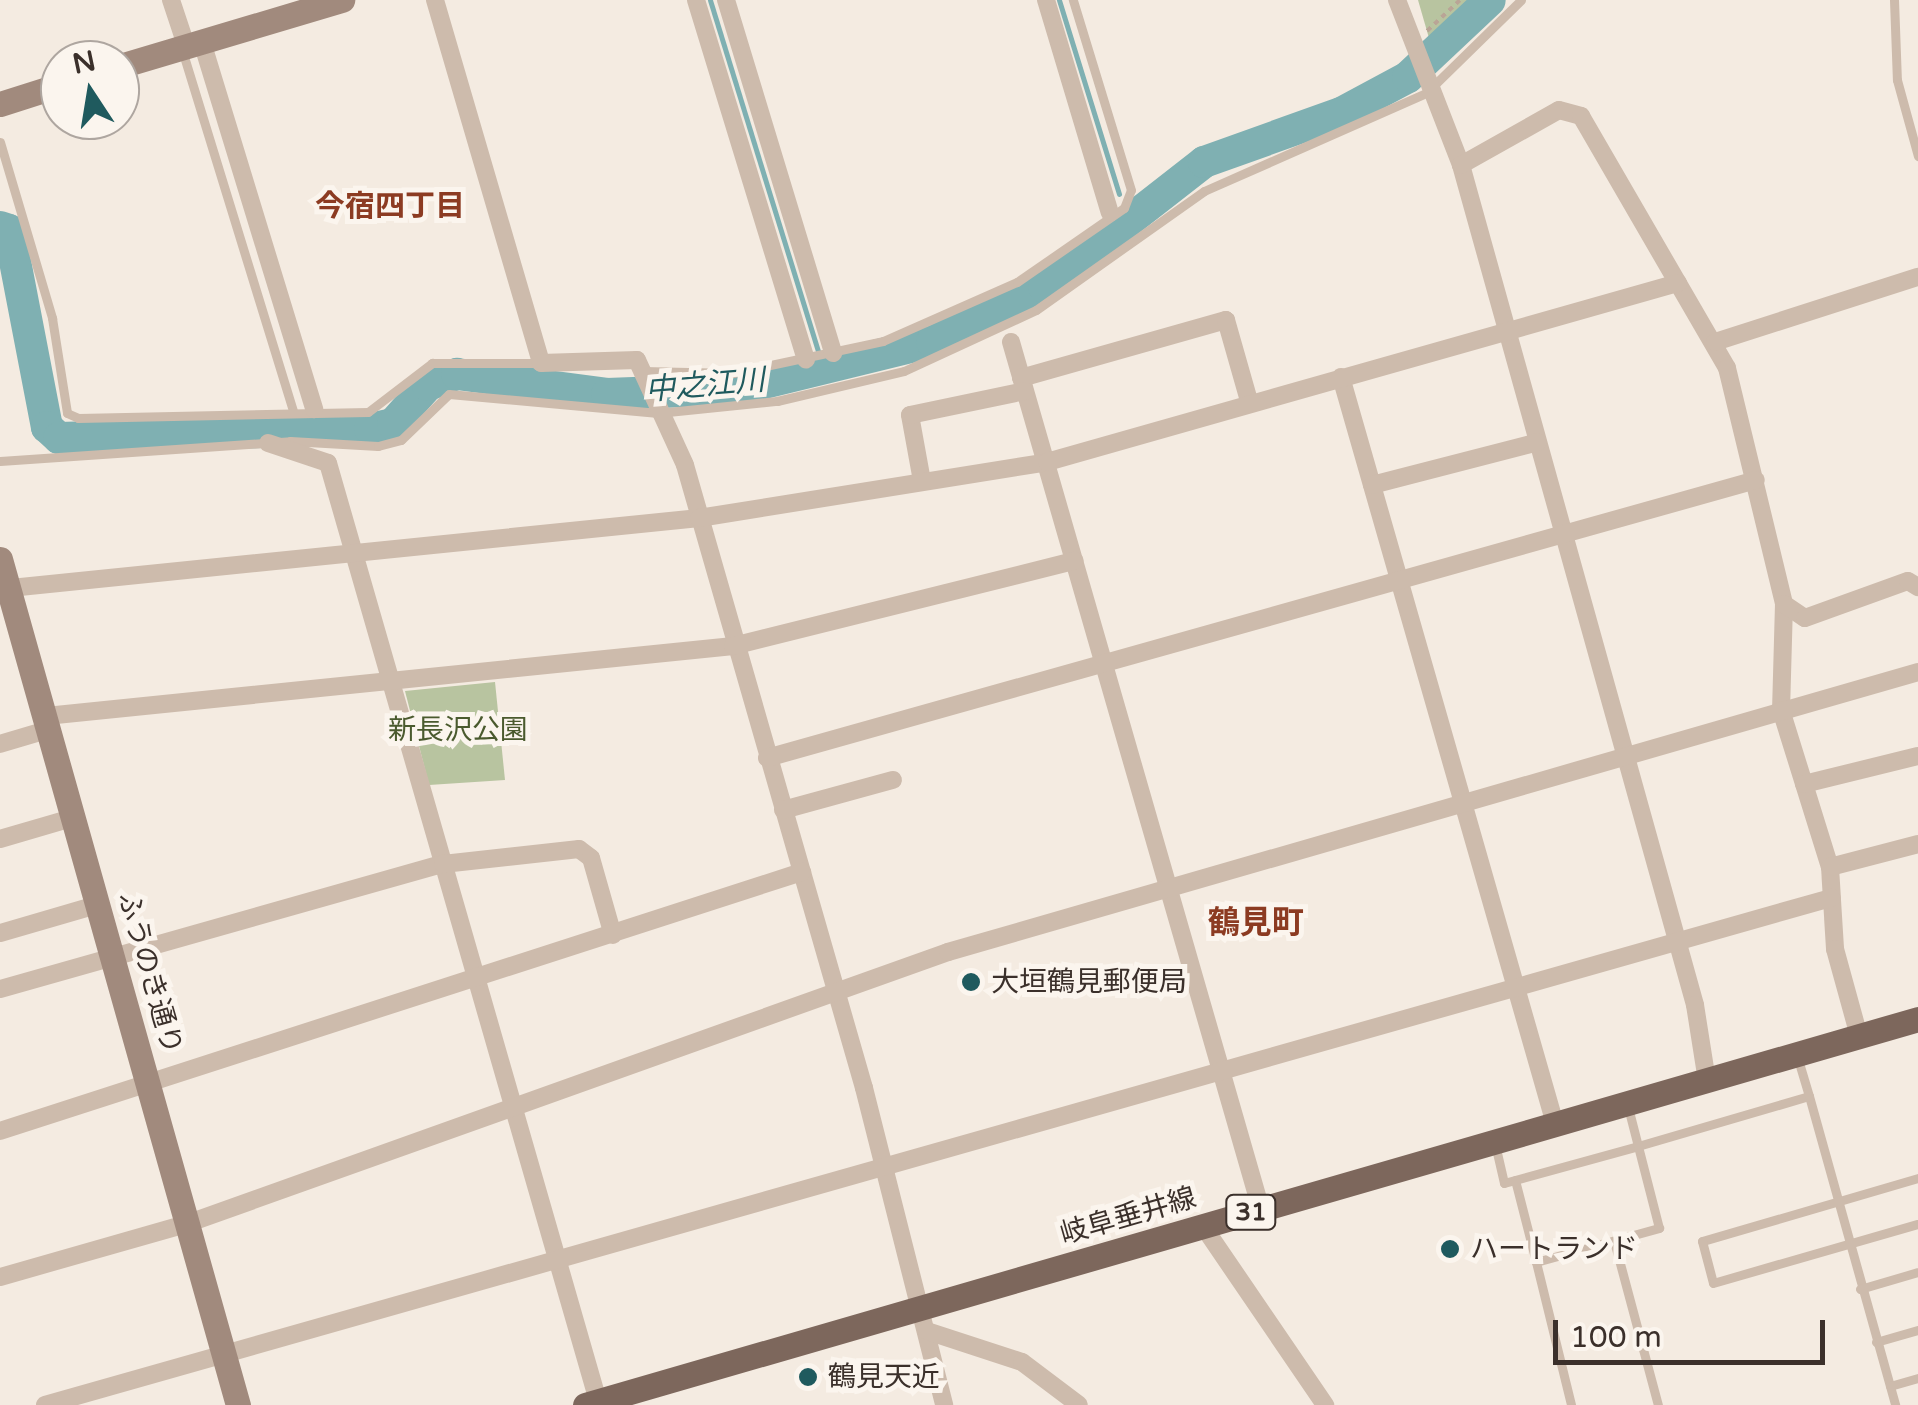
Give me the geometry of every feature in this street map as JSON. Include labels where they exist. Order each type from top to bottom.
[{"type":"main road","name":"岐阜垂井線","points":[[602,1402],[924,1319],[1202,1226],[1918,1019]]},
{"type":"street","points":[[171,0],[190,45],[314,409]]},
{"type":"street","points":[[140,60],[307,5],[342,0]]},
{"type":"street","points":[[434,0],[542,363],[637,360],[699,518],[885,1167],[944,1405]]},
{"type":"street","points":[[696,0],[806,360]]},
{"type":"street","points":[[726,0],[833,353]]},
{"type":"street","points":[[1046,0],[1110,213]]},
{"type":"street","points":[[1397,0],[1425,90],[1461,165],[1678,942],[1707,1081]]},
{"type":"street","points":[[0,104],[40,91]]},
{"type":"street","points":[[1461,165],[1559,110],[1581,116],[1715,342],[1756,480],[1784,604],[1781,710],[1830,867],[1831,898],[1859,1036]]},
{"type":"street","points":[[1715,342],[1918,278]]},
{"type":"street","points":[[4,588],[699,518],[1047,462],[1678,282]]},
{"type":"street","points":[[922,482],[910,415],[1226,320],[1250,404]]},
{"type":"street","points":[[1011,342],[1260,1209]]},
{"type":"street","points":[[1341,378],[1555,1124]]},
{"type":"street","points":[[1372,485],[1538,442]]},
{"type":"street","points":[[268,443],[322,455],[354,554],[556,1263],[602,1402]]},
{"type":"street","points":[[766,758],[1756,480]]},
{"type":"street","name":"ふうのき通り","points":[[0,559],[4,588],[48,722],[238,1405]]},
{"type":"street","points":[[0,744],[48,722],[388,681],[733,646],[1074,561]]},
{"type":"street","points":[[1784,604],[1805,618],[1908,580],[1918,587]]},
{"type":"street","points":[[0,1277],[188,1222],[834,990],[1168,884],[1918,672]]},
{"type":"street","points":[[1804,784],[1918,756]]},
{"type":"street","points":[[783,810],[894,780]]},
{"type":"street","points":[[0,839],[75,817]]},
{"type":"street","points":[[1830,867],[1918,844]]},
{"type":"street","points":[[0,989],[443,864],[579,849],[591,858],[613,935]]},
{"type":"street","points":[[0,1131],[151,1087],[802,872]]},
{"type":"street","points":[[45,1405],[1831,898]]},
{"type":"street","points":[[0,933],[100,904]]},
{"type":"street","points":[[1202,1226],[1326,1405]]},
{"type":"street","points":[[924,1319],[1022,1362],[1079,1405]]},
{"type":"lane","points":[[641,375],[733,373],[806,360],[976,304],[1074,246],[1110,213],[1133,201],[1073,0]]},
{"type":"lane","points":[[0,461],[268,443],[402,440],[450,394],[656,410],[777,401],[964,347],[1036,310],[1204,190],[1425,90],[1521,0]]},
{"type":"lane","points":[[1894,0],[1896,80],[1918,156]]},
{"type":"lane","points":[[190,45],[293,411]]},
{"type":"lane","points":[[0,142],[52,318],[67,413],[98,421],[382,407],[432,363],[542,363]]},
{"type":"lane","points":[[1797,1054],[1834,1202],[1895,1405]]},
{"type":"lane","points":[[1494,1141],[1504,1183],[1809,1096]]},
{"type":"lane","points":[[1536,1262],[1659,1228],[1628,1104]]},
{"type":"lane","points":[[1918,1178],[1702,1241],[1713,1284],[1918,1224]]},
{"type":"lane","points":[[1515,1180],[1571,1405]]},
{"type":"lane","points":[[1614,1241],[1658,1405]]},
{"type":"lane","points":[[1860,1289],[1918,1272]]},
{"type":"lane","points":[[1876,1342],[1918,1330]]},
{"type":"lane","points":[[1890,1386],[1918,1378]]},
{"type":"path","points":[[1412,49],[1460,0]]},
{"type":"green space","points":[[1418,0],[1475,0],[1431,45]]},
{"type":"green space","name":"新長沢公園","points":[[495,682],[505,780],[429,785],[405,691]]},
{"type":"waterway","points":[[710,0],[818,352]]},
{"type":"waterway","points":[[1059,0],[1119,194]]},
{"type":"waterway","name":"中之江川","points":[[0,227],[9,230],[47,427],[59,438],[370,429],[393,424],[428,385],[457,374],[607,394],[740,389],[932,342],[1044,287],[1204,162],[1341,113],[1408,77],[1490,0]]},
{"type":"place","name":"大垣鶴見郵便局","points":[[971,982]]},
{"type":"place","name":"ハートランド","points":[[1450,1249]]},
{"type":"place","name":"鶴見天近","points":[[808,1377]]},
{"type":"district","name":"今宿四丁目","points":[[390,207]]},
{"type":"district","name":"鶴見町","points":[[1256,923]]}]
